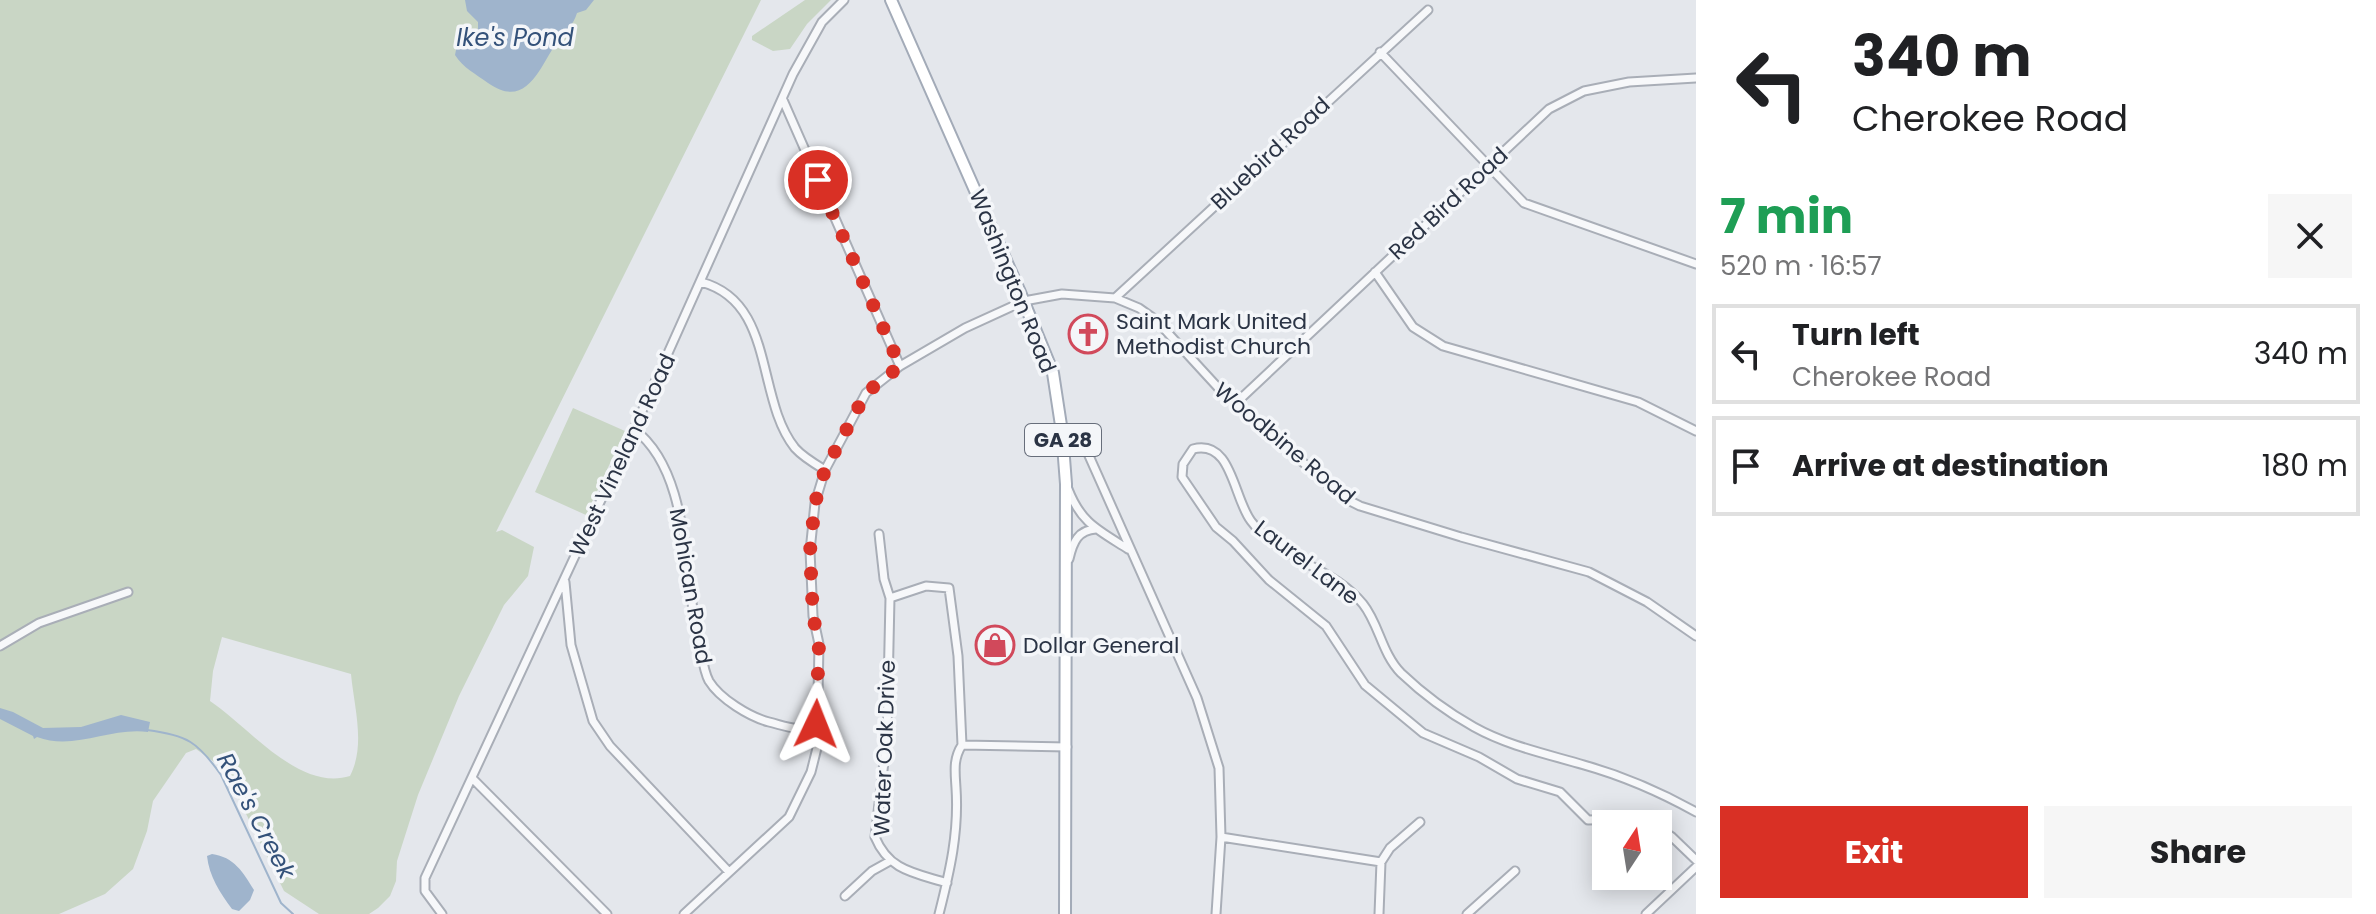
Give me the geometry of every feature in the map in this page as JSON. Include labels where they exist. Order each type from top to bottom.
[{"type":"main road","name":"Washington Road","points":[[891,0],[1053,373],[1066,484],[1065,914]]},
{"type":"street","name":"West Vineland Road","points":[[442,914],[425,891],[425,878],[634,429],[806,49],[822,22],[844,0]]},
{"type":"street","name":"Bluebird Road","points":[[1115,298],[1428,10]]},
{"type":"street","points":[[1380,52],[1524,203],[1696,264]]},
{"type":"street","name":"Red Bird Road","points":[[1236,403],[1549,109],[1584,91],[1629,82],[1696,78]]},
{"type":"street","points":[[783,100],[900,366]]},
{"type":"street","points":[[1375,272],[1413,327],[1443,346],[1638,402],[1696,431]]},
{"type":"street","points":[[701,282],[718,287],[743,310],[754,333],[787,434],[796,449],[825,470]]},
{"type":"street","name":"Woodbine Road","points":[[684,914],[789,817],[811,772],[817,748],[819,644],[813,616],[810,551],[815,503],[825,470],[866,393],[900,366],[965,328],[1024,301],[1062,294],[1115,298],[1139,308],[1174,337],[1207,377],[1344,498],[1360,506],[1461,537],[1589,572],[1647,602],[1696,636]]},
{"type":"street","name":"Mohican Road","points":[[634,429],[645,437],[666,473],[684,527],[694,624],[709,681],[723,695],[760,720],[801,730],[816,724]]},
{"type":"street","name":"Laurel Lane","points":[[1592,820],[1588,820],[1560,792],[1517,779],[1479,757],[1423,733],[1365,685],[1326,626],[1269,580],[1216,527],[1182,477],[1183,464],[1193,449],[1203,446],[1216,451],[1226,460],[1242,508],[1253,524],[1300,560],[1342,583],[1363,604],[1400,671],[1449,711],[1501,739],[1646,786],[1696,812]]},
{"type":"street","points":[[1086,449],[1201,710],[1219,768],[1221,837],[1216,914]]},
{"type":"street","points":[[1066,484],[1076,511],[1096,529],[1130,550]]},
{"type":"street","points":[[1065,574],[1077,536],[1085,529],[1096,529]]},
{"type":"street","name":"Water Oak Drive","points":[[879,534],[884,579],[890,598],[887,737],[875,837],[882,852],[900,868],[947,883]]},
{"type":"street","points":[[565,579],[571,645],[593,721],[610,746],[729,872]]},
{"type":"street","points":[[890,598],[926,586],[949,588],[958,656],[962,745],[954,757],[958,818],[939,914]]},
{"type":"street","points":[[0,646],[39,623],[128,592]]},
{"type":"street","points":[[962,745],[1067,747]]},
{"type":"street","points":[[472,778],[607,914]]},
{"type":"street","points":[[1379,914],[1381,862],[1390,848],[1420,822]]},
{"type":"street","points":[[1221,837],[1381,862]]},
{"type":"street","points":[[1672,837],[1696,860]]},
{"type":"street","points":[[845,896],[872,871],[890,861]]},
{"type":"street","points":[[1646,914],[1696,867]]},
{"type":"street","points":[[1467,914],[1515,871]]},
{"type":"green space","points":[[0,0],[761,0],[496,532],[502,530],[534,547],[528,576],[504,605],[459,696],[418,795],[397,861],[396,881],[390,896],[369,914],[319,914],[284,891],[224,769],[196,749],[186,753],[153,801],[147,831],[133,869],[105,894],[59,914],[0,914]],"holes":[[[222,637],[351,674],[358,739],[350,776],[331,778],[312,775],[293,766],[210,701],[213,671]]]},
{"type":"green space","points":[[805,0],[831,0],[807,24],[790,49],[773,51],[752,40],[752,36]]},
{"type":"green space","points":[[573,408],[625,431],[586,515],[535,492]]},
{"type":"water","name":"Ike's Pond","points":[[465,0],[594,0],[586,10],[577,13],[532,80],[514,92],[488,83],[455,55],[457,45],[478,29],[478,22],[467,11]]},
{"type":"water","points":[[0,708],[43,728],[81,727],[121,715],[150,722],[148,732],[51,741],[34,739],[0,719]]},
{"type":"water","points":[[212,854],[232,862],[254,890],[250,900],[239,911],[232,909],[216,884],[207,856]]},
{"type":"waterway","name":"Rae's Creek","points":[[147,730],[172,734],[190,742],[213,764],[281,903],[293,914]]},
{"type":"place","name":"Saint Mark United Methodist Church","points":[[1088,334]]},
{"type":"place","name":"Dollar General","points":[[995,645]]},
{"type":"route","points":[[816,724],[819,644],[813,616],[810,551],[815,503],[825,470],[866,393],[900,366],[818,180]]}]
